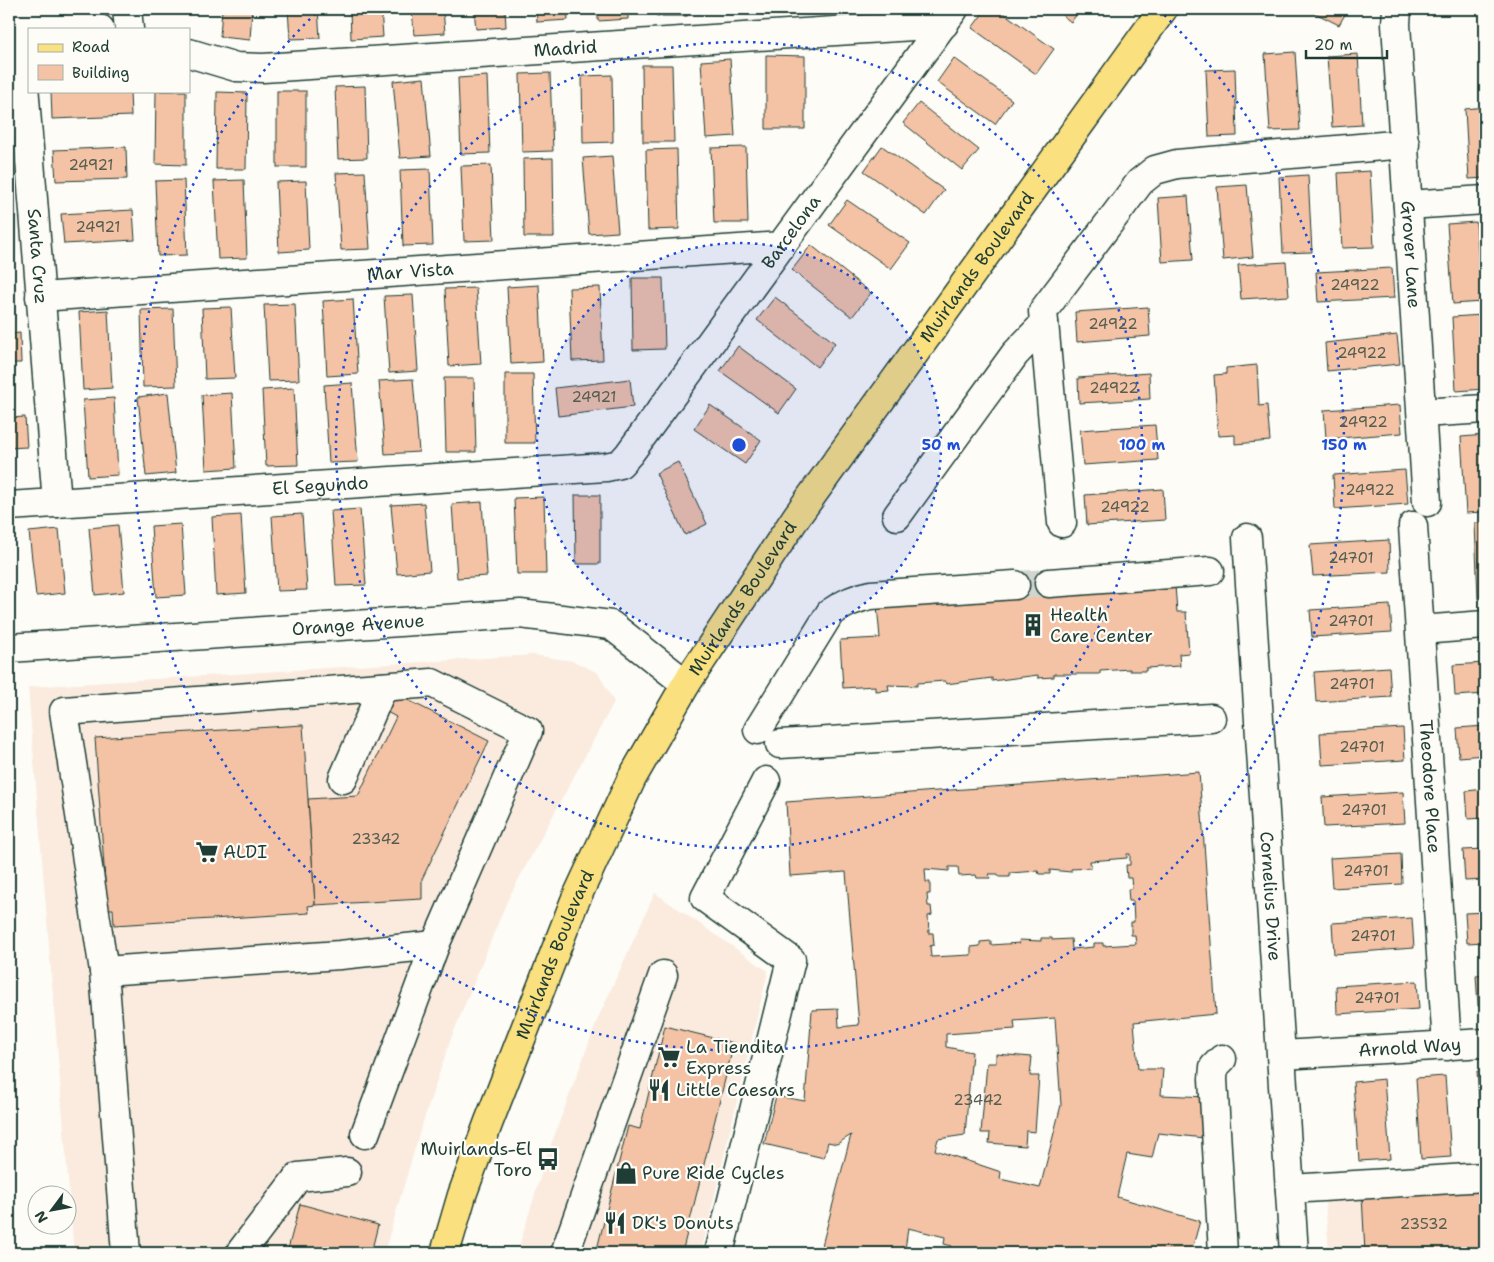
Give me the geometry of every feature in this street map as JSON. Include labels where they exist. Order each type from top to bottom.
[{"type":"main road","name":"Muirlands Boulevard","points":[[445,1253],[462,1195],[488,1124],[574,903],[632,778],[686,684],[797,516],[1163,9]]},
{"type":"street","points":[[20,9],[96,28]]},
{"type":"street","name":"Santa Cruz","points":[[20,9],[40,297],[57,503]]},
{"type":"street","points":[[127,9],[129,28]]},
{"type":"street","name":"Grover Lane","points":[[1397,9],[1396,24],[1427,502]]},
{"type":"street","name":"Madrid","points":[[190,53],[236,67],[263,68],[949,16]]},
{"type":"street","name":"Barcelona","points":[[629,454],[949,16]]},
{"type":"street","points":[[1062,523],[1043,311],[1140,182],[1155,170],[1178,164],[1405,144]]},
{"type":"street","points":[[1408,205],[1485,200]]},
{"type":"street","name":"Mar Vista","points":[[40,297],[781,246]]},
{"type":"street","points":[[897,516],[1015,354],[1044,324]]},
{"type":"street","points":[[1422,413],[1485,409]]},
{"type":"street","name":"El Segundo","points":[[9,506],[606,467],[620,464],[629,454]]},
{"type":"street","name":"Theodore Place","points":[[1413,526],[1447,1046]]},
{"type":"street","name":"Cornelius Drive","points":[[1247,538],[1294,1253]]},
{"type":"street","points":[[1049,583],[1210,571]]},
{"type":"street","points":[[1015,586],[871,595],[853,599],[842,605],[830,613],[769,737],[1210,718]]},
{"type":"street","name":"Orange Avenue","points":[[9,648],[520,614],[611,625],[686,684]]},
{"type":"street","points":[[1421,630],[1485,625]]},
{"type":"street","points":[[126,1253],[104,970],[64,711],[432,683],[528,731],[435,945],[365,1134]]},
{"type":"street","points":[[344,778],[383,687]]},
{"type":"street","points":[[719,1253],[791,960],[706,898],[766,781]]},
{"type":"street","points":[[104,970],[340,955],[435,945]]},
{"type":"street","points":[[566,1253],[663,975]]},
{"type":"street","name":"Arnold Way","points":[[1282,1055],[1485,1043]]},
{"type":"street","points":[[1222,1059],[1214,1066],[1212,1079],[1223,1253]]},
{"type":"street","points":[[240,1253],[298,1177],[348,1172]]},
{"type":"street","points":[[1290,1189],[1485,1177]]},
{"type":"shaded area","points":[[533,655],[573,661],[598,673],[614,702],[507,901],[450,1041],[420,1131],[384,1253],[74,1253],[72,1234],[78,1234],[78,1184],[68,1184],[28,687]]},
{"type":"shaded area","points":[[655,893],[768,971],[701,1253],[517,1253],[547,1155],[599,1016]]},
{"type":"shaded area","points":[[1485,1160],[1485,1253],[1329,1253],[1323,1173]]},
{"type":"building","points":[[222,9],[252,9],[250,40],[220,37]]},
{"type":"building","points":[[288,9],[318,9],[320,38],[290,39]]},
{"type":"building","points":[[350,9],[381,9],[383,37],[351,39]]},
{"type":"building","points":[[412,9],[443,9],[445,33],[414,35]]},
{"type":"building","points":[[474,9],[505,9],[506,27],[476,29]]},
{"type":"building","points":[[536,9],[567,9],[568,20],[537,22]]},
{"type":"building","points":[[598,9],[628,9],[628,19],[598,21]]},
{"type":"building","points":[[657,9],[687,9],[687,16],[657,16]]},
{"type":"building","points":[[722,9],[752,9],[752,10],[722,11]]},
{"type":"building","points":[[986,9],[998,9],[1054,49],[1036,74],[972,28]]},
{"type":"building","points":[[1054,9],[1081,9],[1071,22]]},
{"type":"building","points":[[1307,9],[1348,9],[1339,25]]},
{"type":"building","points":[[1295,52],[1300,130],[1270,131],[1265,54]]},
{"type":"building","points":[[1358,54],[1362,125],[1332,127],[1327,56]]},
{"type":"building","points":[[766,55],[805,56],[805,129],[766,129]]},
{"type":"building","points":[[954,58],[1012,100],[995,124],[937,82]]},
{"type":"building","points":[[730,59],[735,136],[706,138],[701,61]]},
{"type":"building","points":[[642,65],[672,65],[674,142],[643,142]]},
{"type":"building","points":[[1235,69],[1237,136],[1209,137],[1206,70]]},
{"type":"building","points":[[550,73],[553,151],[522,152],[520,74]]},
{"type":"building","points":[[612,75],[613,142],[583,143],[582,76]]},
{"type":"building","points":[[487,76],[490,153],[461,154],[458,78]]},
{"type":"building","points":[[424,78],[431,156],[400,158],[393,81]]},
{"type":"building","points":[[365,86],[367,158],[338,159],[335,87]]},
{"type":"building","points":[[277,91],[306,91],[306,167],[277,167]]},
{"type":"building","points":[[51,92],[130,92],[131,116],[52,119]]},
{"type":"building","points":[[156,92],[186,92],[186,165],[155,164]]},
{"type":"building","points":[[217,92],[247,93],[246,169],[216,169]]},
{"type":"building","points":[[919,103],[979,150],[962,170],[903,123]]},
{"type":"building","points":[[1485,107],[1485,178],[1469,179],[1465,109]]},
{"type":"building","points":[[882,146],[944,190],[926,215],[864,171]]},
{"type":"building","points":[[126,147],[127,179],[56,181],[54,150]]},
{"type":"building","points":[[746,147],[748,223],[714,223],[711,148]]},
{"type":"building","points":[[677,149],[679,229],[648,230],[646,150]]},
{"type":"building","points":[[612,156],[618,232],[589,234],[583,158]]},
{"type":"building","points":[[553,158],[554,237],[524,237],[523,159]]},
{"type":"building","points":[[491,165],[494,240],[464,241],[461,166]]},
{"type":"building","points":[[430,169],[433,245],[403,246],[400,170]]},
{"type":"building","points":[[1370,171],[1374,247],[1342,248],[1338,173]]},
{"type":"building","points":[[365,172],[370,249],[341,250],[336,173]]},
{"type":"building","points":[[1308,175],[1312,252],[1283,253],[1279,177]]},
{"type":"building","points":[[184,180],[187,255],[158,256],[155,181]]},
{"type":"building","points":[[244,180],[247,258],[218,259],[214,181]]},
{"type":"building","points":[[306,181],[309,250],[279,252],[276,182]]},
{"type":"building","points":[[1247,185],[1253,257],[1223,260],[1217,187]]},
{"type":"building","points":[[1188,196],[1193,260],[1162,262],[1158,198]]},
{"type":"building","points":[[847,200],[910,243],[891,269],[829,225]]},
{"type":"building","points":[[133,210],[135,240],[64,244],[61,214]]},
{"type":"building","points":[[1476,222],[1482,302],[1453,304],[1447,224]]},
{"type":"building","points":[[811,245],[871,293],[852,317],[792,270]]},
{"type":"building","points":[[1286,262],[1289,296],[1241,299],[1238,265]]},
{"type":"building","points":[[1392,268],[1394,298],[1318,302],[1316,272]]},
{"type":"building","points":[[10,270],[11,300],[9,300]]},
{"type":"building","points":[[632,278],[663,278],[665,349],[633,350]]},
{"type":"building","points":[[539,285],[543,362],[511,364],[507,287]]},
{"type":"building","points":[[600,287],[603,360],[572,361],[569,288]]},
{"type":"building","points":[[476,288],[481,364],[449,366],[445,289]]},
{"type":"building","points":[[413,295],[418,371],[389,373],[384,296]]},
{"type":"building","points":[[775,297],[835,343],[817,367],[757,320]]},
{"type":"building","points":[[353,299],[358,374],[327,376],[323,301]]},
{"type":"building","points":[[295,304],[299,380],[268,381],[264,305]]},
{"type":"building","points":[[231,307],[235,378],[205,379],[202,308]]},
{"type":"building","points":[[1148,307],[1150,336],[1077,342],[1075,312]]},
{"type":"building","points":[[173,309],[176,386],[143,387],[141,310]]},
{"type":"building","points":[[108,310],[112,388],[83,390],[79,312]]},
{"type":"building","points":[[1482,315],[1485,389],[1456,391],[1452,317]]},
{"type":"building","points":[[20,333],[21,363],[9,363],[9,334]]},
{"type":"building","points":[[1397,335],[1400,364],[1327,371],[1325,343]]},
{"type":"building","points":[[738,346],[796,389],[779,413],[720,371]]},
{"type":"building","points":[[1257,365],[1259,406],[1267,405],[1270,441],[1235,444],[1235,435],[1218,436],[1214,375],[1226,374],[1226,368]]},
{"type":"building","points":[[1149,373],[1150,399],[1079,403],[1078,378]]},
{"type":"building","points":[[505,374],[533,374],[535,443],[505,443]]},
{"type":"building","points":[[444,378],[474,378],[476,452],[446,452]]},
{"type":"building","points":[[413,379],[419,452],[385,454],[379,381]]},
{"type":"building","points":[[630,379],[633,407],[558,416],[555,388]]},
{"type":"building","points":[[352,383],[358,462],[329,463],[324,385]]},
{"type":"building","points":[[294,388],[298,465],[266,466],[262,390]]},
{"type":"building","points":[[168,393],[176,473],[146,476],[138,397]]},
{"type":"building","points":[[232,393],[236,468],[206,470],[202,395]]},
{"type":"building","points":[[114,398],[118,475],[88,477],[83,400]]},
{"type":"building","points":[[710,405],[761,440],[745,464],[694,429]]},
{"type":"building","points":[[1400,405],[1402,433],[1326,439],[1324,410]]},
{"type":"building","points":[[25,417],[27,447],[9,448],[9,418]]},
{"type":"building","points":[[1155,425],[1158,460],[1083,465],[1080,430]]},
{"type":"building","points":[[1485,435],[1485,512],[1466,513],[1461,437]]},
{"type":"building","points":[[678,462],[707,524],[685,535],[656,473]]},
{"type":"building","points":[[1405,470],[1408,504],[1335,509],[1333,475]]},
{"type":"building","points":[[1163,489],[1165,520],[1087,525],[1085,495]]},
{"type":"building","points":[[575,495],[600,495],[600,564],[576,564]]},
{"type":"building","points":[[544,497],[546,574],[517,574],[514,498]]},
{"type":"building","points":[[482,502],[487,576],[457,578],[452,504]]},
{"type":"building","points":[[424,503],[430,571],[397,574],[391,505]]},
{"type":"building","points":[[360,509],[366,585],[336,586],[331,511]]},
{"type":"building","points":[[302,514],[307,590],[277,591],[272,516]]},
{"type":"building","points":[[241,515],[246,593],[216,595],[212,517]]},
{"type":"building","points":[[1475,523],[1485,523],[1485,598],[1478,599]]},
{"type":"building","points":[[181,524],[186,595],[156,597],[151,526]]},
{"type":"building","points":[[118,525],[124,592],[95,595],[89,528]]},
{"type":"building","points":[[59,529],[65,593],[36,596],[29,532]]},
{"type":"building","points":[[1389,540],[1390,572],[1313,576],[1310,545]]},
{"type":"building","name":"Health Care Center","points":[[1049,580],[1175,585],[1177,612],[1186,612],[1189,653],[1179,654],[1180,666],[1146,668],[1146,671],[1130,671],[1130,669],[1100,671],[1100,674],[1054,674],[1054,677],[1038,678],[1038,675],[946,684],[945,681],[917,683],[917,686],[888,685],[889,690],[875,691],[875,686],[843,688],[840,640],[880,638],[877,605],[1015,583]]},
{"type":"building","points":[[1390,605],[1392,632],[1312,637],[1310,610]]},
{"type":"building","points":[[1485,663],[1485,694],[1455,696],[1453,665]]},
{"type":"building","points":[[1389,667],[1391,697],[1316,702],[1314,672]]},
{"type":"building","points":[[396,694],[489,741],[422,879],[422,899],[315,905],[308,799],[358,796],[396,717],[387,712]]},
{"type":"building","name":"ALDI","points":[[303,725],[315,905],[308,906],[309,913],[114,925],[113,909],[107,909],[95,738]]},
{"type":"building","points":[[1485,726],[1485,755],[1459,757],[1457,728]]},
{"type":"building","points":[[1403,728],[1405,760],[1322,765],[1320,733]]},
{"type":"building","points":[[1199,772],[1216,1014],[1134,1022],[1138,1069],[1163,1069],[1161,1095],[1208,1097],[1204,1138],[1158,1133],[1152,1158],[1127,1154],[1117,1197],[1200,1221],[1191,1253],[982,1253],[964,1249],[963,1252],[951,1249],[952,1246],[944,1244],[945,1237],[908,1228],[905,1250],[902,1249],[901,1253],[820,1253],[851,1135],[837,1144],[828,1142],[824,1158],[764,1144],[776,1096],[805,1101],[812,1010],[838,1009],[839,1027],[859,1025],[846,872],[790,876],[786,802]],"holes":[[[1127,854],[1130,854],[1130,865],[1126,865],[1127,878],[1131,878],[1132,889],[1128,889],[1129,901],[1133,901],[1134,922],[1131,922],[1131,935],[1135,935],[1136,944],[1103,946],[1103,943],[1094,943],[1094,947],[1072,949],[1071,939],[1052,940],[1052,938],[1041,938],[1041,941],[1019,940],[1020,943],[991,945],[991,941],[980,942],[980,946],[971,947],[971,955],[931,957],[930,946],[934,945],[933,933],[929,933],[928,916],[932,915],[931,906],[928,906],[927,894],[930,894],[930,882],[926,882],[925,869],[949,871],[949,867],[958,867],[959,876],[976,875],[977,878],[990,878],[989,874],[998,874],[999,877],[1010,877],[1010,873],[1038,871],[1039,874],[1050,874],[1050,870],[1071,872],[1071,869],[1091,868],[1090,861],[1127,858]],[[1055,1018],[1061,1105],[1040,1188],[1000,1179],[1001,1172],[935,1150],[938,1139],[965,1135],[972,1052],[946,1047],[946,1034],[1015,1029],[1014,1021]]]},
{"type":"building","points":[[1485,789],[1485,818],[1468,819],[1466,791]]},
{"type":"building","points":[[1403,792],[1405,823],[1324,827],[1322,797]]},
{"type":"building","points":[[1485,849],[1485,880],[1465,881],[1463,850]]},
{"type":"building","points":[[1401,854],[1402,884],[1332,888],[1330,858]]},
{"type":"building","points":[[1485,912],[1485,942],[1467,943],[1465,913]]},
{"type":"building","points":[[1412,918],[1414,948],[1334,954],[1332,923]]},
{"type":"building","points":[[1485,974],[1485,1006],[1478,1006],[1476,975]]},
{"type":"building","points":[[1417,981],[1419,1009],[1337,1014],[1336,986]]},
{"type":"building","points":[[665,1026],[734,1043],[682,1253],[615,1253],[597,1249],[628,1126],[640,1129]]},
{"type":"building","points":[[996,1054],[1032,1057],[1030,1076],[1039,1076],[1035,1132],[1026,1131],[1025,1146],[989,1143],[990,1133],[981,1133],[987,1063],[996,1063]]},
{"type":"building","points":[[1477,1071],[1485,1071],[1485,1153],[1483,1153]]},
{"type":"building","points":[[1445,1076],[1451,1157],[1421,1159],[1416,1078]]},
{"type":"building","points":[[1384,1079],[1390,1159],[1359,1161],[1353,1082]]},
{"type":"building","points":[[1485,1186],[1485,1253],[1365,1253],[1362,1195]]},
{"type":"building","points":[[300,1204],[378,1225],[371,1253],[287,1253]]},
{"type":"tunnel","points":[[1015,585],[1049,583]]},
{"type":"place","name":"Health Care Center","points":[[1033,625]]},
{"type":"place","name":"ALDI","points":[[207,852]]},
{"type":"place","name":"La Tiendita Express","points":[[669,1057]]},
{"type":"place","name":"Little Caesars","points":[[659,1090]]},
{"type":"place","name":"Muirlands-El Toro","points":[[548,1159]]},
{"type":"place","name":"Pure Ride Cycles","points":[[626,1173]]},
{"type":"place","name":"DK's Donuts","points":[[615,1223]]}]
